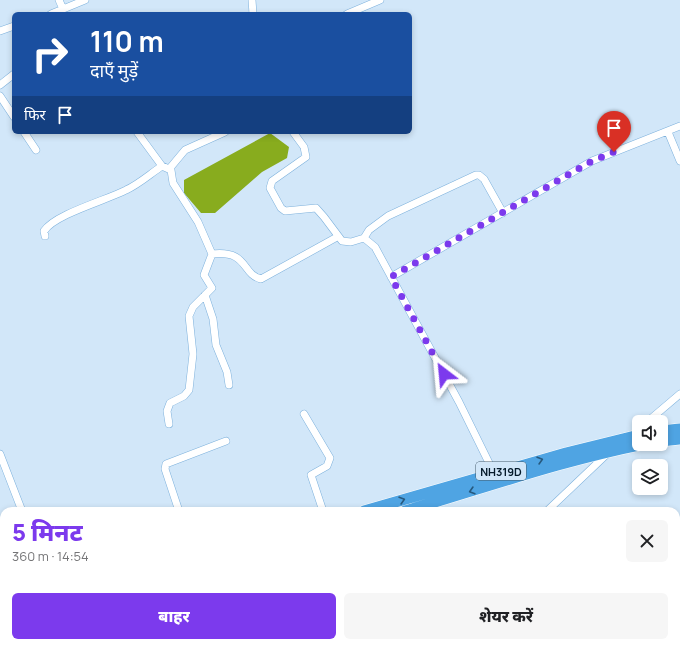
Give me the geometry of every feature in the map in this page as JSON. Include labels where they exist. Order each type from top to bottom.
[{"type":"highway","points":[[668,430],[680,429]]},
{"type":"highway","name":"NH319D","points":[[378,507],[494,473],[632,437]]},
{"type":"highway","points":[[668,440],[680,439]]},
{"type":"highway","name":"NH319D","points":[[418,507],[610,451],[632,446]]},
{"type":"street","points":[[59,0],[63,9]]},
{"type":"street","points":[[56,12],[85,0]]},
{"type":"street","points":[[252,0],[253,12]]},
{"type":"street","points":[[352,12],[380,0]]},
{"type":"street","points":[[0,31],[12,27]]},
{"type":"street","points":[[0,85],[12,76]]},
{"type":"street","points":[[0,96],[12,114]]},
{"type":"street","points":[[391,277],[592,161],[680,126]]},
{"type":"street","points":[[668,132],[680,161]]},
{"type":"street","points":[[25,134],[36,150]]},
{"type":"street","points":[[138,134],[162,166],[170,168]]},
{"type":"street","points":[[170,168],[185,150],[221,134]]},
{"type":"street","points":[[294,134],[304,147],[306,157],[272,181],[270,184],[272,192],[281,208],[285,211],[316,208],[324,217],[337,237],[346,243],[364,238],[369,230],[388,216],[476,175],[479,175],[484,179],[503,213]]},
{"type":"street","points":[[45,236],[44,231],[47,226],[68,215],[126,190],[162,166]]},
{"type":"street","points":[[169,424],[167,411],[170,403],[184,396],[189,390],[193,354],[189,316],[193,307],[212,288],[204,275],[212,254],[198,222],[173,183],[170,168]]},
{"type":"street","points":[[212,254],[227,254],[236,257],[245,264],[256,277],[261,279],[337,237]]},
{"type":"street","points":[[364,238],[375,247],[459,402],[494,473]]},
{"type":"street","points":[[205,295],[213,319],[216,345],[226,368],[229,385]]},
{"type":"street","points":[[655,415],[680,394]]},
{"type":"street","points":[[304,414],[330,458],[327,466],[311,475],[322,507]]},
{"type":"street","points":[[551,507],[610,451],[632,437]]},
{"type":"street","points":[[178,507],[165,469],[166,464],[226,441]]},
{"type":"street","points":[[0,454],[20,507]]},
{"type":"street","points":[[166,647],[172,647]]},
{"type":"shaded area","points":[[268,134],[271,134],[289,147],[287,158],[262,172],[215,213],[201,213],[184,193],[184,180]]},
{"type":"route","points":[[444,374],[391,277],[592,161],[614,152]]}]
